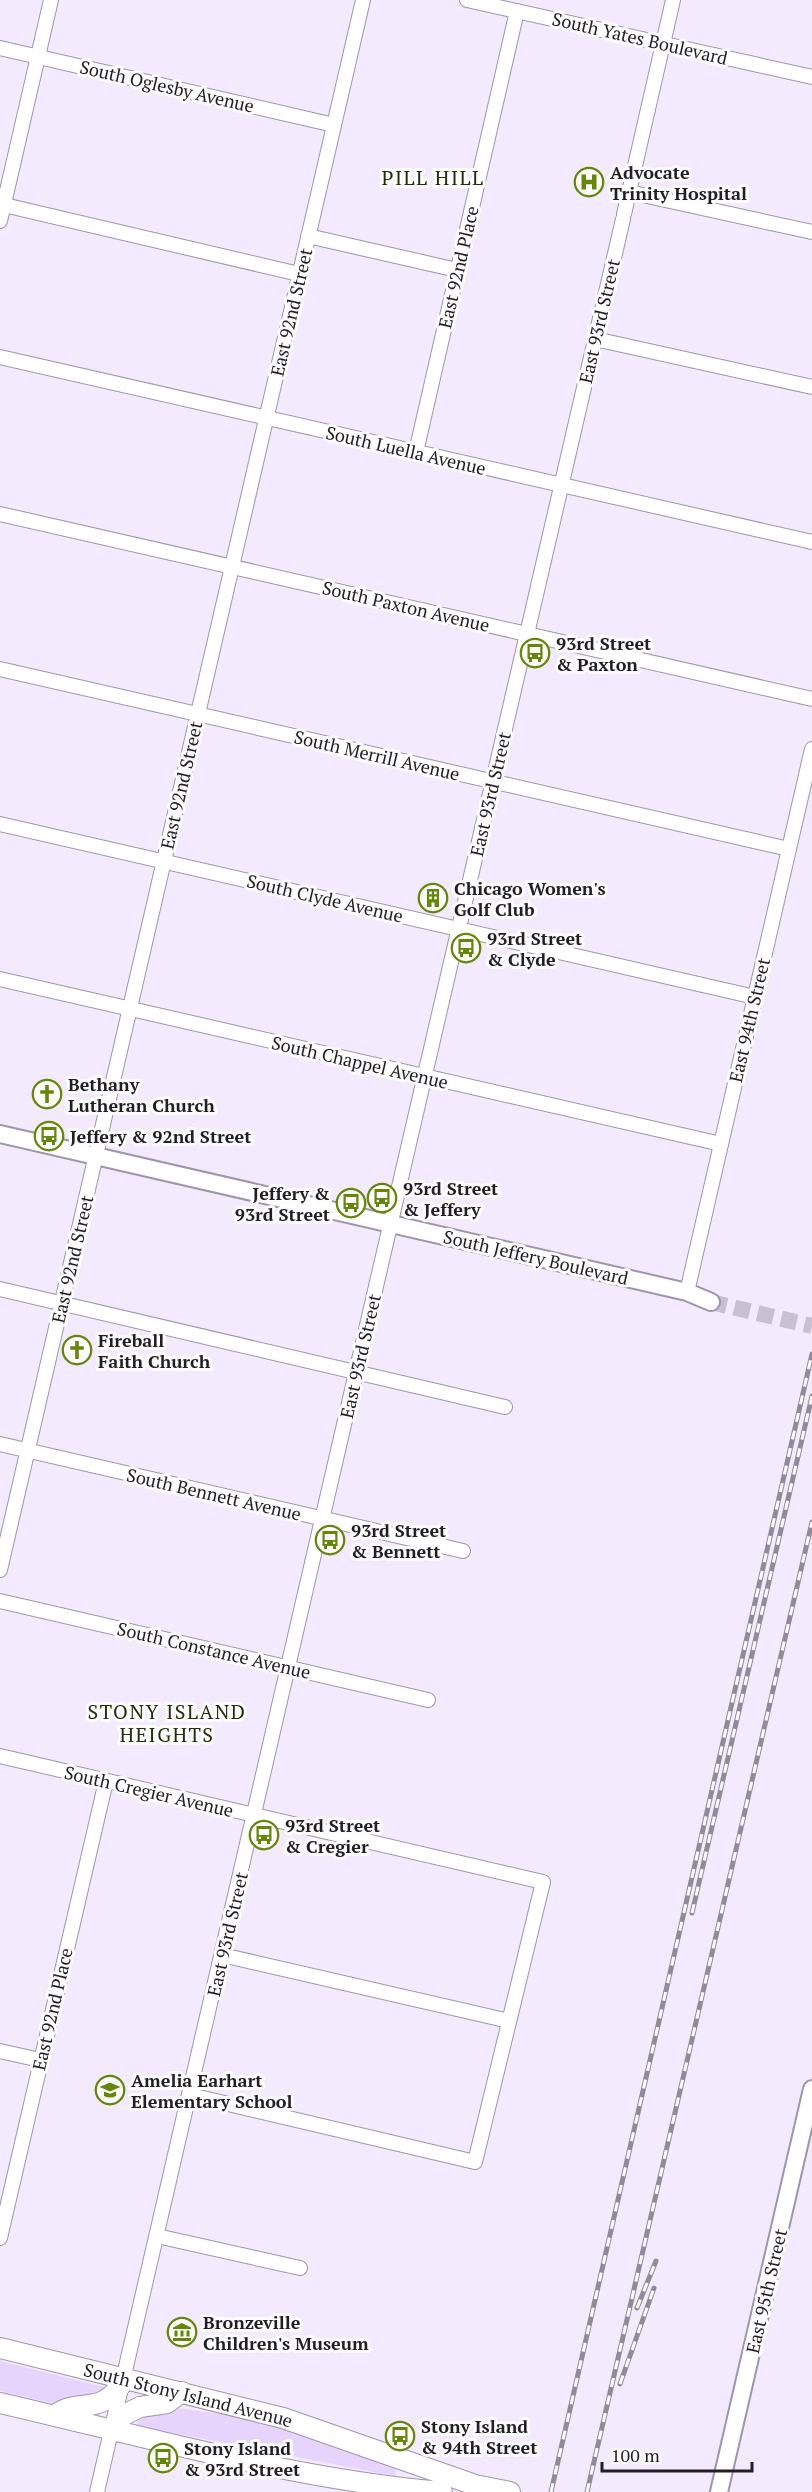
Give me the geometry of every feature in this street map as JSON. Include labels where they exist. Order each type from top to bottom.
[{"type":"highway","name":"South Stony Island Avenue","points":[[0,2348],[283,2418],[475,2485],[510,2492]]},
{"type":"highway","points":[[53,2416],[64,2408],[86,2407],[108,2399],[118,2390],[125,2378]]},
{"type":"highway","points":[[112,2430],[121,2417],[130,2412],[140,2407],[167,2403],[182,2392]]},
{"type":"highway","points":[[0,2403],[291,2471],[408,2490],[442,2492]]},
{"type":"main road","name":"South Jeffery Boulevard","points":[[0,1134],[712,1298]]},
{"type":"main road","name":"East 95th Street","points":[[719,2492],[812,2089]]},
{"type":"street","points":[[0,221],[51,0]]},
{"type":"street","name":"East 92nd Street","points":[[0,1570],[363,0]]},
{"type":"street","name":"South Yates Boulevard","points":[[467,0],[812,77]]},
{"type":"street","name":"East 93rd Street","points":[[97,2492],[674,0]]},
{"type":"street","name":"East 92nd Place","points":[[416,452],[517,11]]},
{"type":"street","name":"South Oglesby Avenue","points":[[0,48],[334,125]]},
{"type":"street","points":[[629,192],[812,232]]},
{"type":"street","points":[[2,205],[299,274]]},
{"type":"street","points":[[308,236],[457,270]]},
{"type":"street","points":[[595,339],[812,387]]},
{"type":"street","name":"South Luella Avenue","points":[[0,357],[812,543]]},
{"type":"street","name":"South Paxton Avenue","points":[[0,514],[812,699]]},
{"type":"street","name":"South Merrill Avenue","points":[[0,669],[789,849]]},
{"type":"street","name":"East 94th Street","points":[[687,1292],[812,749]]},
{"type":"street","name":"South Clyde Avenue","points":[[0,824],[755,997]]},
{"type":"street","name":"South Chappel Avenue","points":[[0,979],[721,1144]]},
{"type":"street","points":[[0,1289],[505,1407]]},
{"type":"street","name":"South Bennett Avenue","points":[[0,1444],[463,1551]]},
{"type":"street","name":"South Constance Avenue","points":[[0,1601],[428,1700]]},
{"type":"street","name":"South Cregier Avenue","points":[[0,1756],[543,1882],[509,2021]]},
{"type":"street","name":"East 92nd Place","points":[[0,2238],[106,1781]]},
{"type":"street","points":[[190,2095],[475,2162],[509,2021],[222,1955]]},
{"type":"street","points":[[0,2051],[40,2060]]},
{"type":"street","points":[[157,2236],[300,2268]]},
{"type":"street","points":[[408,2490],[414,2463]]},
{"type":"shaded area","points":[[0,2361],[108,2388],[106,2395],[56,2404],[0,2391]]},
{"type":"shaded area","points":[[177,2408],[247,2418],[397,2465],[395,2476],[137,2426],[140,2415]]},
{"type":"tunnel","points":[[711,1302],[812,1326]]},
{"type":"railway","points":[[551,2492],[812,1354]]},
{"type":"railway","points":[[692,1913],[812,1396]]},
{"type":"railway","points":[[587,2492],[812,1522]]},
{"type":"railway","points":[[637,2308],[656,2261]]},
{"type":"railway","points":[[620,2384],[654,2288]]},
{"type":"place","name":"Advocate Trinity Hospital","points":[[589,182]]},
{"type":"place","name":"93rd Street & Paxton","points":[[535,653]]},
{"type":"place","name":"Chicago Women's Golf Club","points":[[433,898]]},
{"type":"place","name":"93rd Street & Clyde","points":[[466,948]]},
{"type":"place","name":"Bethany Lutheran Church","points":[[47,1094]]},
{"type":"place","name":"Jeffery & 92nd Street","points":[[49,1136]]},
{"type":"place","name":"93rd Street & Jeffery","points":[[382,1198]]},
{"type":"place","name":"Jeffery & 93rd Street","points":[[351,1203]]},
{"type":"place","name":"Fireball Faith Church","points":[[77,1350]]},
{"type":"place","name":"93rd Street & Bennett","points":[[330,1540]]},
{"type":"place","name":"93rd Street & Cregier","points":[[264,1835]]},
{"type":"place","name":"Amelia Earhart Elementary School","points":[[110,2090]]},
{"type":"place","name":"Bronzeville Children's Museum","points":[[182,2332]]},
{"type":"place","name":"Stony Island & 94th Street","points":[[400,2436]]},
{"type":"place","name":"Stony Island & 93rd Street","points":[[163,2458]]},
{"type":"district","name":"PILL HILL","points":[[433,177]]},
{"type":"district","name":"STONY ISLAND HEIGHTS","points":[[167,1722]]}]
